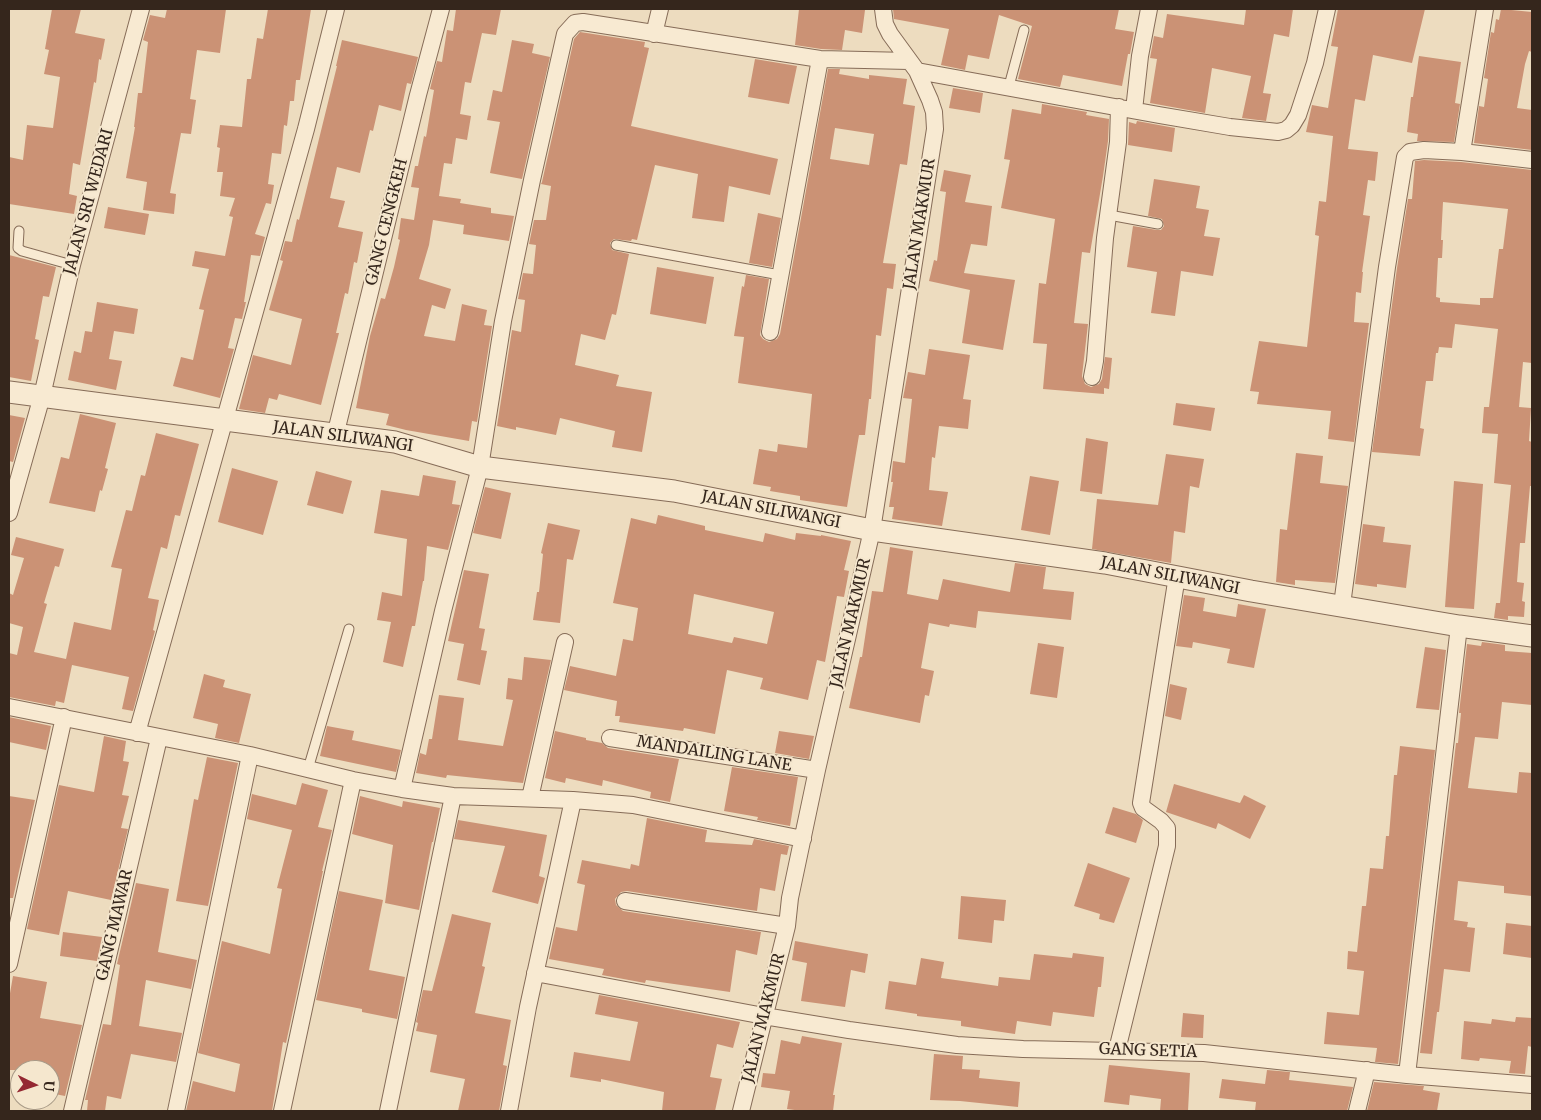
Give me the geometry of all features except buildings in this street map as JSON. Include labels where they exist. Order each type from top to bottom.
[{"type":"street","name":"JALAN SRI WEDARI","points":[[9,513],[42,396],[72,265],[141,9]]},
{"type":"street","points":[[137,733],[306,129],[336,9]]},
{"type":"street","name":"GANG CENGKEH","points":[[335,436],[418,95],[441,9]]},
{"type":"street","points":[[654,34],[660,9]]},
{"type":"street","name":"JALAN MAKMUR","points":[[741,1111],[787,926],[790,898],[872,530],[935,129],[934,112],[930,100],[913,66],[890,34],[883,9]]},
{"type":"street","points":[[1092,377],[1102,272],[1118,142],[1140,56],[1149,9]]},
{"type":"street","points":[[402,789],[443,612],[480,467],[502,321],[562,40],[569,28],[575,23],[583,22],[820,59],[913,66],[1126,108],[1267,132],[1278,132],[1286,130],[1292,125],[1298,115],[1315,63],[1327,9]]},
{"type":"street","points":[[1462,152],[1485,9]]},
{"type":"street","points":[[770,332],[820,59]]},
{"type":"street","points":[[1342,605],[1387,266],[1404,162],[1408,154],[1414,150],[1462,152],[1532,160]]},
{"type":"street","name":"JALAN SILIWANGI","points":[[9,392],[335,436],[395,442],[480,467],[674,491],[872,530],[1066,557],[1251,591],[1459,626],[1532,636]]},
{"type":"street","points":[[1117,1050],[1168,846],[1167,828],[1162,821],[1143,808],[1141,803],[1177,576]]},
{"type":"street","points":[[1532,623],[1532,636]]},
{"type":"street","points":[[1407,1075],[1459,626]]},
{"type":"street","points":[[530,798],[566,642]]},
{"type":"street","points":[[9,707],[250,755],[353,780],[402,789],[453,796],[573,800],[633,805],[803,839]]},
{"type":"street","points":[[9,964],[64,717]]},
{"type":"street","name":"GANG MAWAR","points":[[72,1111],[159,738]]},
{"type":"street","name":"MANDAILING LANE","points":[[610,738],[818,770]]},
{"type":"street","points":[[176,1111],[250,755]]},
{"type":"street","points":[[282,1111],[353,780]]},
{"type":"street","points":[[388,1111],[453,796]]},
{"type":"street","points":[[509,1111],[573,800]]},
{"type":"street","points":[[625,901],[787,926]]},
{"type":"street","name":"GANG SETIA","points":[[536,973],[764,1016],[957,1046],[1204,1053],[1407,1075],[1532,1085]]},
{"type":"street","points":[[1357,1111],[1367,1070]]},
{"type":"lane","points":[[1009,86],[1024,30]]},
{"type":"lane","points":[[1109,215],[1158,224]]},
{"type":"lane","points":[[19,231],[18,248],[22,251],[72,265]]},
{"type":"lane","points":[[616,245],[780,276]]},
{"type":"lane","points":[[308,769],[350,629]]}]
